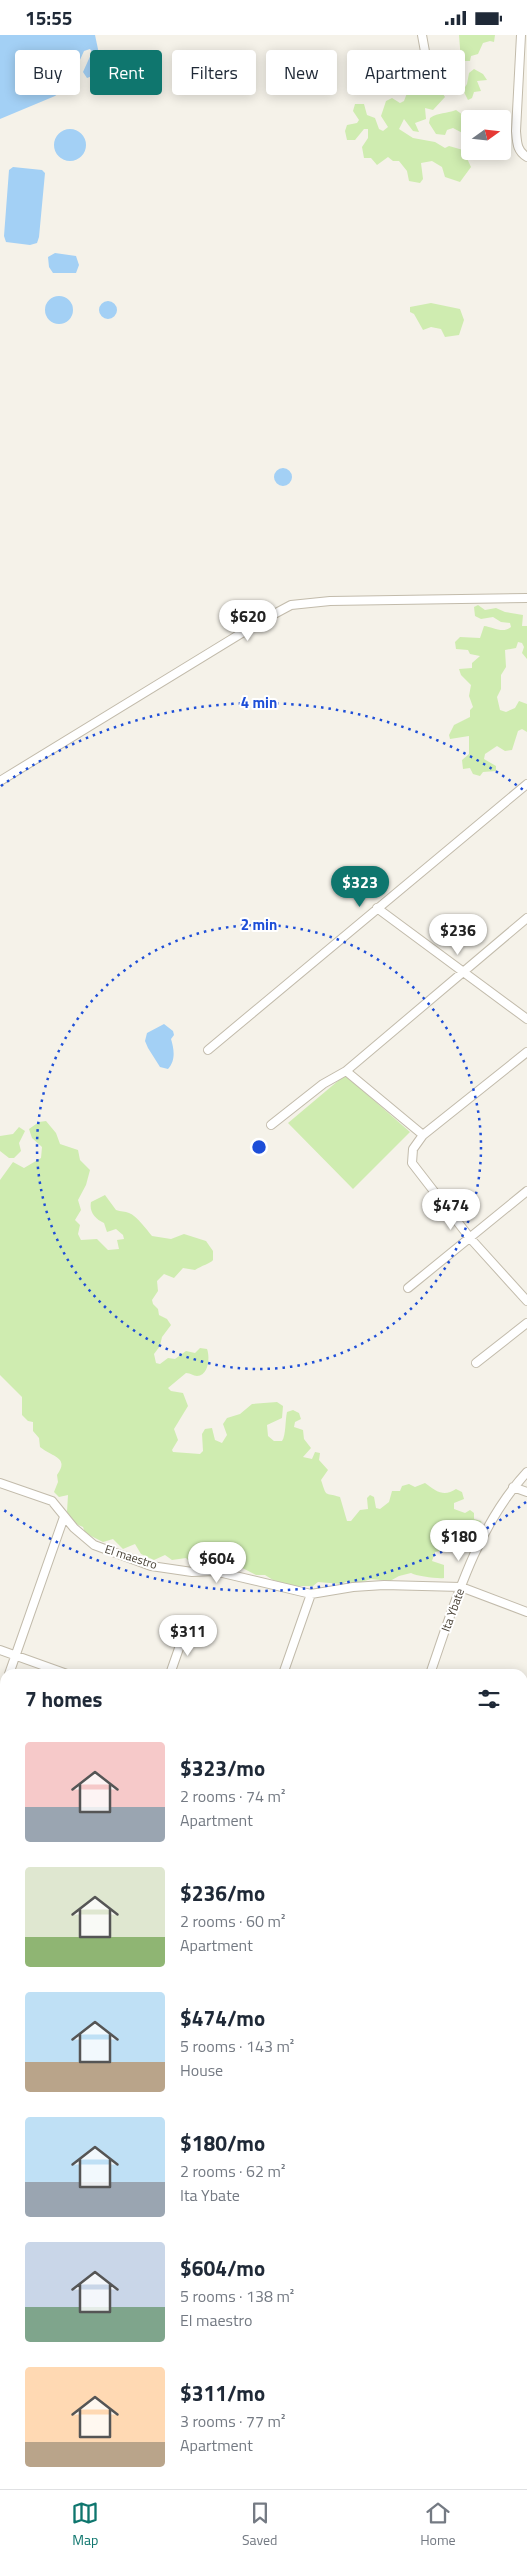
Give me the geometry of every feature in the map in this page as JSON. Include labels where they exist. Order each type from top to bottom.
[{"type":"street","points":[[422,35],[425,50]]},
{"type":"street","points":[[520,35],[516,131],[517,146],[520,153],[527,157]]},
{"type":"street","points":[[0,781],[263,620],[291,605],[369,599],[527,598]]},
{"type":"street","points":[[208,1050],[527,784]]},
{"type":"street","points":[[377,908],[527,1019]]},
{"type":"street","points":[[271,1125],[323,1085],[346,1071],[527,918]]},
{"type":"street","points":[[527,1052],[423,1135],[413,1149],[412,1163],[470,1238],[527,1301]]},
{"type":"street","points":[[346,1071],[423,1135]]},
{"type":"street","points":[[408,1289],[527,1191]]},
{"type":"street","points":[[476,1363],[527,1323]]},
{"type":"street","name":"Ita Ybate","points":[[432,1669],[461,1587],[484,1534],[513,1487],[527,1472]]},
{"type":"street","name":"El maestro","points":[[0,1483],[52,1501],[83,1537],[94,1545],[151,1566],[192,1572],[214,1571],[311,1595],[353,1587],[384,1585],[461,1587],[527,1612]]},
{"type":"street","points":[[513,1487],[527,1492]]},
{"type":"street","points":[[11,1669],[64,1517]]},
{"type":"street","points":[[285,1669],[311,1595]]},
{"type":"street","points":[[172,1669],[184,1634]]},
{"type":"street","points":[[0,1650],[53,1669]]},
{"type":"green space","points":[[459,35],[495,35],[494,42],[483,43],[478,54],[471,56],[470,61],[465,61],[465,50],[460,50]]},
{"type":"green space","points":[[474,69],[483,74],[487,80],[477,81],[481,91],[474,92],[472,98],[468,100],[465,94],[465,87],[469,73]]},
{"type":"green space","points":[[406,95],[444,95],[445,97],[433,110],[425,108],[426,119],[415,123],[419,132],[413,131],[404,119],[399,129],[413,138],[435,142],[445,148],[449,146],[461,149],[461,160],[468,160],[471,167],[460,182],[445,177],[442,167],[432,161],[421,163],[423,179],[420,183],[409,181],[407,171],[399,161],[393,161],[388,157],[377,165],[371,158],[364,158],[362,147],[368,138],[368,129],[364,129],[355,140],[347,140],[345,131],[347,125],[357,123],[359,120],[353,111],[355,104],[364,104],[367,115],[375,118],[379,129],[383,131],[388,127],[381,116],[386,101],[392,98],[400,103],[404,101]]},
{"type":"green space","points":[[456,110],[461,114],[461,132],[453,128],[447,130],[445,135],[436,134],[429,123],[430,118]]},
{"type":"green space","points":[[431,303],[460,309],[464,320],[459,335],[445,337],[441,329],[431,327],[423,330],[414,314],[410,312],[410,307]]},
{"type":"green space","points":[[478,605],[485,610],[496,608],[505,612],[523,615],[522,626],[527,626],[527,659],[522,653],[524,647],[522,643],[518,642],[516,648],[505,650],[506,667],[501,675],[501,689],[497,697],[500,710],[506,712],[515,708],[519,701],[527,704],[527,732],[522,729],[518,731],[512,750],[505,751],[497,746],[485,754],[484,759],[496,766],[496,771],[483,772],[480,776],[473,774],[470,768],[463,769],[462,760],[469,754],[469,736],[450,739],[449,735],[454,725],[470,717],[470,710],[473,707],[469,696],[471,685],[461,675],[459,669],[472,668],[472,663],[480,656],[470,654],[468,650],[456,649],[455,642],[460,637],[480,638],[484,626],[501,630],[511,627],[510,623],[501,622],[493,617],[481,619],[475,616],[474,607]]},
{"type":"green space","points":[[345,1075],[410,1132],[353,1189],[288,1123]]},
{"type":"green space","points":[[46,1121],[56,1133],[60,1144],[78,1150],[80,1160],[90,1170],[86,1185],[78,1200],[81,1210],[75,1220],[80,1225],[78,1234],[81,1240],[97,1239],[108,1250],[119,1249],[117,1240],[124,1239],[123,1235],[116,1229],[107,1232],[104,1223],[95,1217],[91,1209],[91,1202],[105,1195],[116,1210],[127,1212],[135,1217],[152,1236],[171,1239],[184,1234],[206,1241],[213,1251],[213,1260],[195,1270],[183,1268],[174,1278],[164,1274],[157,1281],[158,1291],[152,1300],[158,1309],[159,1315],[167,1319],[171,1325],[162,1337],[160,1346],[154,1354],[156,1363],[160,1364],[168,1358],[175,1359],[186,1351],[195,1353],[200,1348],[207,1349],[208,1352],[208,1365],[204,1373],[194,1376],[186,1373],[168,1388],[171,1391],[183,1393],[188,1406],[174,1429],[178,1440],[172,1450],[173,1452],[200,1454],[203,1451],[202,1434],[205,1429],[212,1428],[215,1440],[222,1443],[227,1435],[223,1424],[227,1418],[240,1414],[252,1404],[277,1402],[283,1406],[282,1418],[267,1425],[268,1436],[274,1441],[282,1441],[287,1412],[293,1410],[299,1413],[301,1419],[295,1422],[294,1427],[303,1430],[304,1439],[311,1448],[303,1457],[312,1459],[315,1452],[320,1453],[319,1460],[328,1470],[321,1480],[324,1490],[327,1493],[340,1497],[347,1521],[351,1521],[360,1510],[368,1509],[367,1498],[370,1495],[374,1497],[376,1508],[380,1509],[389,1502],[392,1491],[400,1491],[402,1486],[409,1484],[415,1487],[425,1483],[444,1493],[456,1489],[462,1492],[464,1499],[454,1503],[454,1509],[465,1513],[470,1510],[474,1513],[474,1519],[481,1521],[482,1525],[478,1530],[463,1530],[453,1540],[448,1549],[435,1552],[432,1561],[444,1565],[444,1578],[427,1577],[411,1573],[390,1581],[371,1579],[355,1584],[348,1581],[341,1584],[318,1582],[313,1586],[293,1586],[273,1580],[265,1575],[256,1575],[229,1561],[220,1567],[205,1564],[196,1568],[186,1558],[172,1560],[165,1555],[154,1560],[141,1554],[135,1544],[123,1549],[113,1539],[103,1542],[85,1533],[83,1527],[76,1524],[67,1512],[68,1495],[59,1497],[54,1492],[58,1482],[57,1475],[62,1464],[58,1458],[40,1447],[39,1438],[33,1431],[33,1422],[28,1421],[22,1415],[22,1397],[0,1375],[0,1180],[13,1162],[24,1168],[41,1158],[42,1147],[32,1138],[29,1129],[39,1122]]},
{"type":"green space","points":[[19,1127],[25,1131],[19,1143],[21,1151],[14,1158],[9,1158],[0,1151],[0,1136],[13,1134]]},
{"type":"water","points":[[0,35],[95,35],[98,50],[90,49],[84,51],[80,60],[80,50],[15,50],[15,95],[56,95],[0,119]]},
{"type":"water","points":[[90,56],[90,77],[87,78],[83,72]]},
{"type":"water","points":[[70,129],[81,134],[86,145],[81,156],[70,161],[59,156],[54,145],[59,134]]},
{"type":"water","points":[[13,167],[42,170],[45,173],[39,237],[37,243],[30,245],[6,242],[4,236],[9,170]]},
{"type":"water","points":[[55,253],[76,256],[79,265],[76,273],[53,273],[49,267],[48,257]]},
{"type":"water","points":[[59,296],[69,300],[73,310],[69,320],[59,324],[49,320],[45,310],[49,300]]},
{"type":"water","points":[[108,301],[114,304],[117,310],[114,316],[108,319],[102,316],[99,310],[102,304]]},
{"type":"water","points":[[283,468],[289,471],[292,477],[289,483],[283,486],[277,483],[274,477],[277,471]]},
{"type":"water","points":[[164,1024],[173,1031],[174,1035],[171,1039],[173,1058],[168,1069],[160,1067],[145,1041],[147,1033]]}]
